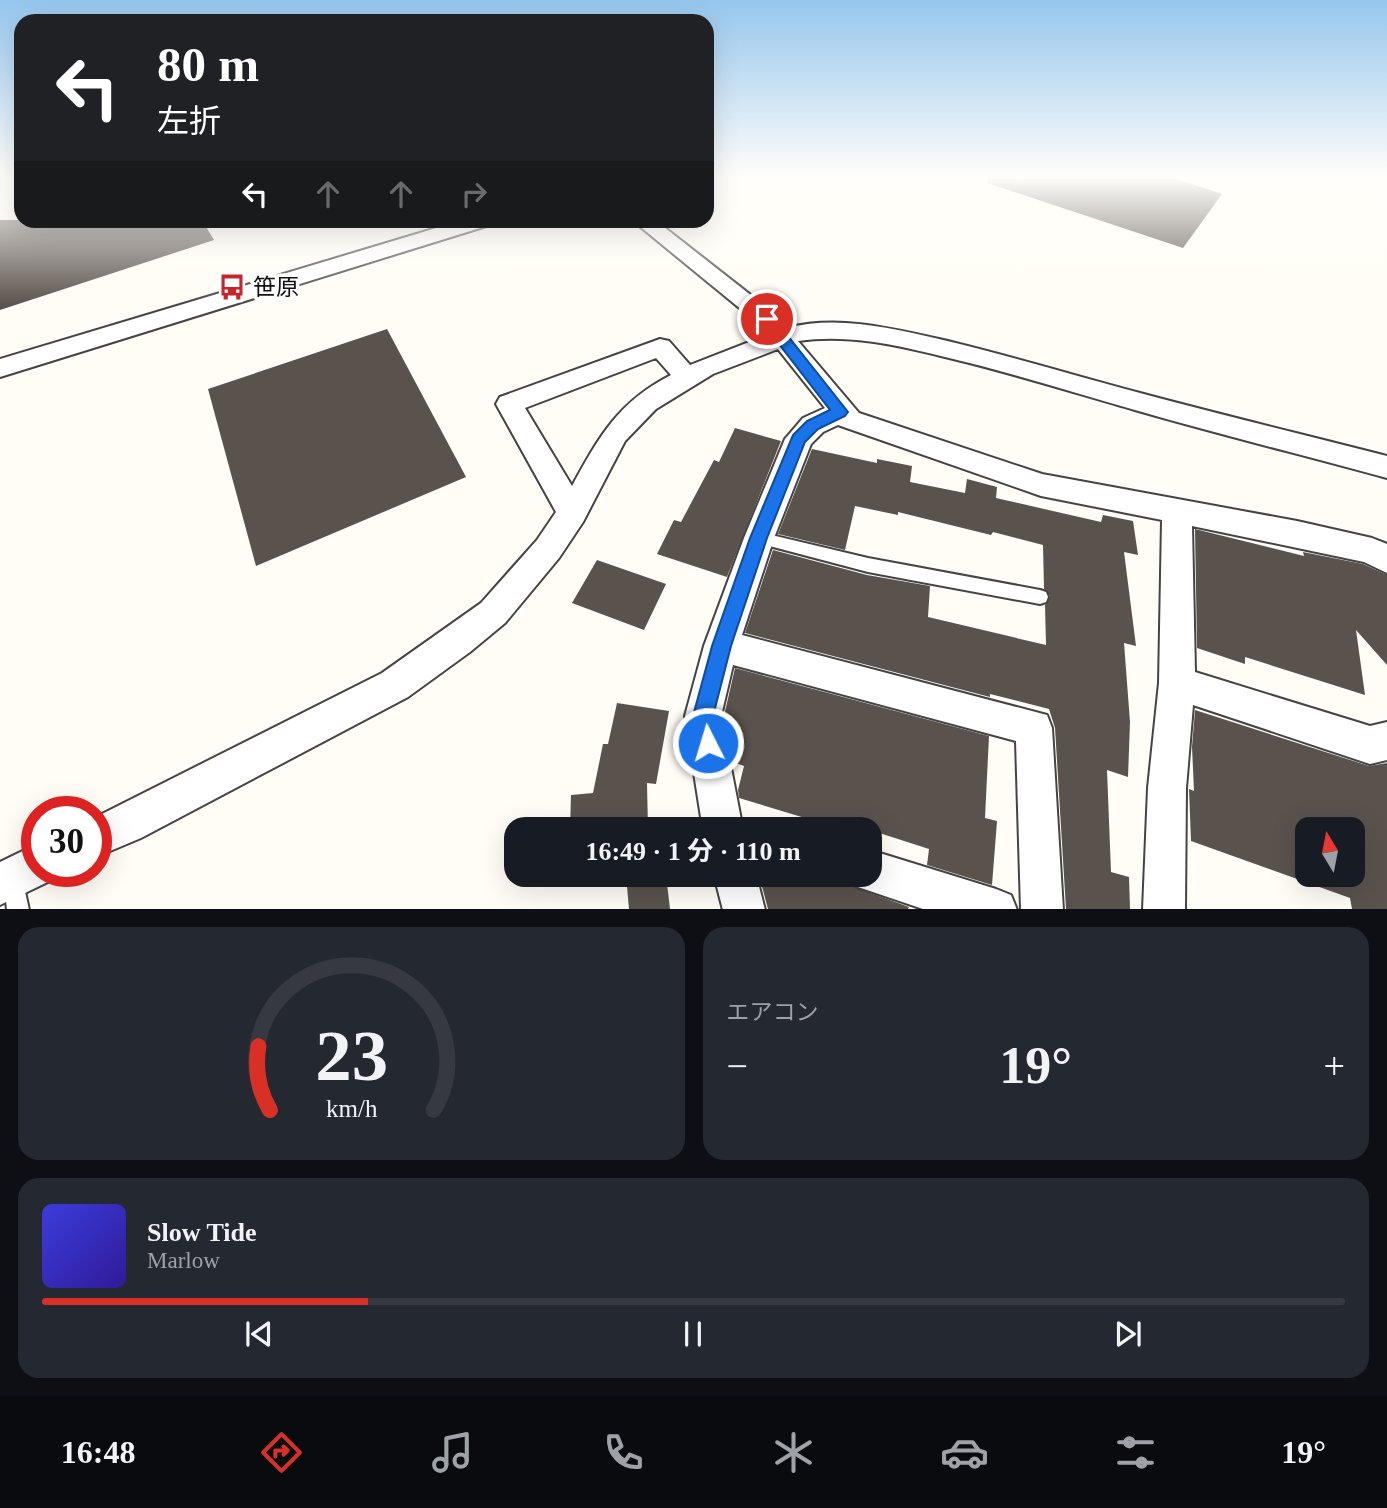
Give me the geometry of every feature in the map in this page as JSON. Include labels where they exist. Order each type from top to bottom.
[{"type":"street","points":[[0,368],[460,228]]},
{"type":"street","points":[[652,228],[767,319],[849,421],[1041,485],[1371,551],[1387,560]]},
{"type":"street","points":[[112,830],[395,685],[427,663],[493,612],[548,549],[572,513],[595,466],[622,425],[647,402],[687,377],[783,337],[822,330],[866,332],[916,342],[993,360],[1139,402],[1387,467]]},
{"type":"street","points":[[572,513],[509,404],[660,347],[687,377]]},
{"type":"street","points":[[725,817],[703,716],[721,646],[758,538],[799,439],[813,425],[840,412]]},
{"type":"street","points":[[1168,908],[1167,788],[1177,683],[1177,512]]},
{"type":"street","points":[[721,646],[1034,728],[1042,909]]},
{"type":"street","points":[[1177,683],[1370,745],[1387,741]]},
{"type":"street","points":[[882,875],[996,909]]},
{"type":"street","points":[[738,887],[744,909]]},
{"type":"lane","points":[[758,538],[868,565],[1040,597]]},
{"type":"building","points":[[0,220],[14,220],[14,228],[207,228],[214,240],[0,310]]},
{"type":"building","points":[[1100,220],[1203,220],[1183,248]]},
{"type":"building","points":[[387,329],[466,477],[256,566],[208,389]]},
{"type":"building","points":[[735,428],[781,441],[727,577],[657,554],[674,520],[681,522],[714,460],[719,462]]},
{"type":"building","points":[[812,449],[877,463],[877,459],[912,466],[910,482],[965,493],[967,479],[997,487],[996,498],[1101,522],[1103,515],[1133,521],[1138,555],[1124,552],[1136,646],[1124,643],[1130,722],[1128,777],[1107,770],[1111,872],[1129,877],[1130,909],[1066,909],[1055,728],[1049,709],[990,694],[990,697],[745,633],[773,550],[867,575],[930,586],[928,617],[1046,645],[1045,605],[1050,596],[1044,589],[1043,545],[898,512],[898,515],[855,506],[845,550],[778,534]]},
{"type":"building","points":[[1195,529],[1304,556],[1303,552],[1363,564],[1387,575],[1387,665],[1356,630],[1365,695],[1245,657],[1245,664],[1197,648]]},
{"type":"building","points":[[597,560],[666,584],[644,630],[572,603]]},
{"type":"building","points":[[735,668],[989,736],[985,818],[997,821],[992,885],[927,865],[929,849],[882,834],[882,817],[802,817],[739,798],[738,790],[744,766],[733,762],[730,750],[737,724],[724,720]]},
{"type":"building","points":[[617,703],[669,711],[656,784],[647,783],[648,817],[570,817],[571,795],[593,793],[603,744],[608,744]]},
{"type":"building","points":[[1195,710],[1369,766],[1387,763],[1387,909],[1352,909],[1350,898],[1319,887],[1365,887],[1365,817],[1295,817],[1295,878],[1191,841],[1189,789],[1194,791],[1192,747]]},
{"type":"building","points":[[627,887],[667,887],[670,909],[629,909]]},
{"type":"building","points":[[762,887],[854,887],[909,907],[908,909],[768,909]]},
{"type":"place","name":"笹原","points":[[232,287]]},
{"type":"route","points":[[708,743],[703,716],[721,646],[758,538],[799,439],[813,425],[840,412],[767,319]]}]
